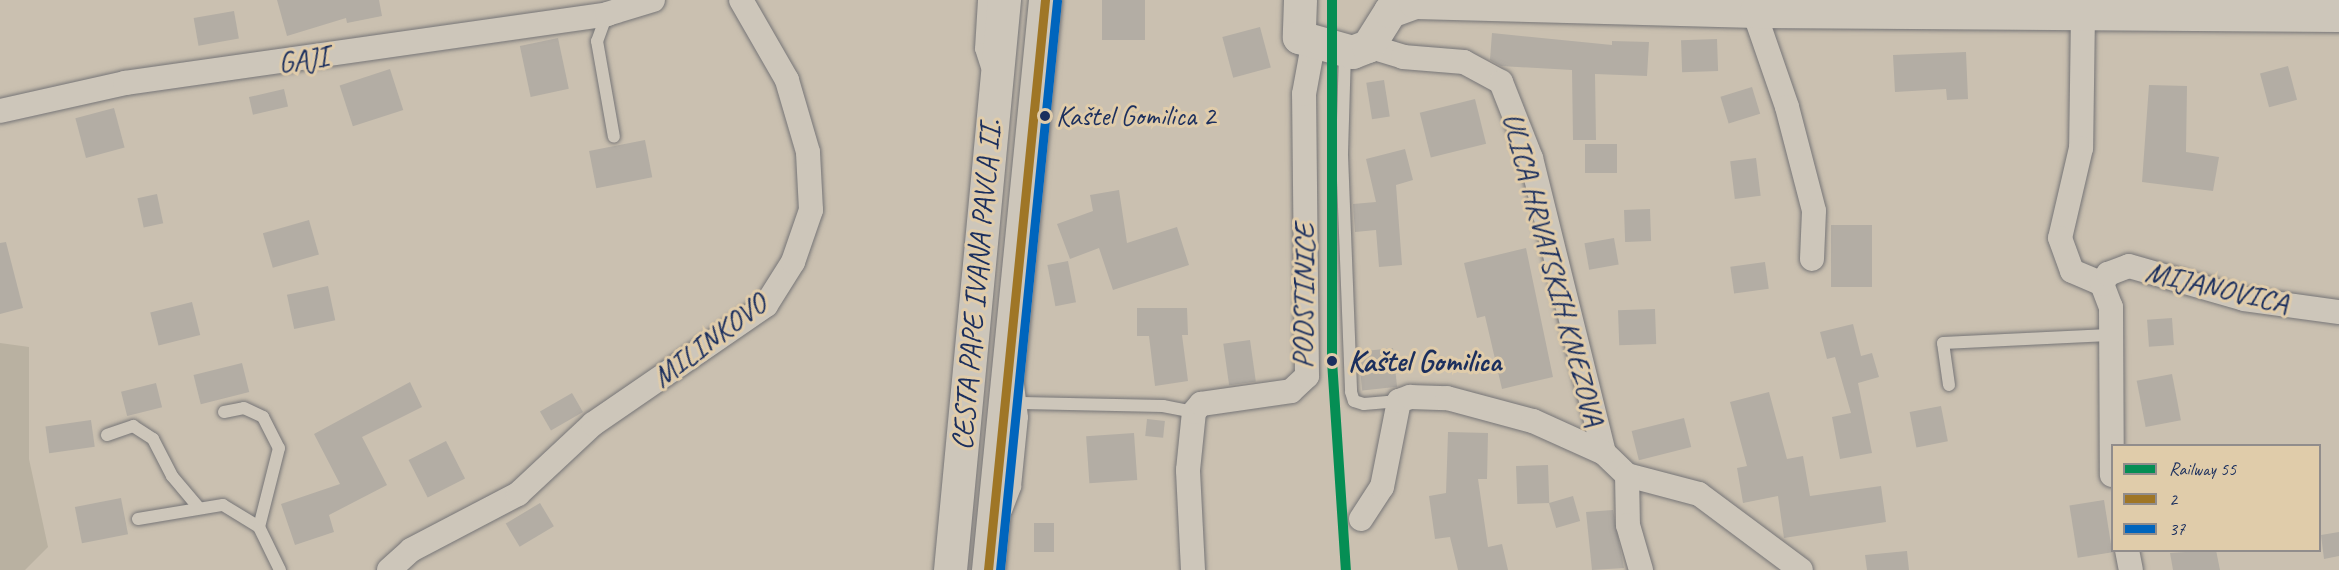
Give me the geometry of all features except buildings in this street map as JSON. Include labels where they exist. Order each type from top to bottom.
[{"type":"main road","name":"CESTA PAPE IVANA PAVLA II.","points":[[950,570],[1004,0]]},
{"type":"main road","name":"CESTA PAPE IVANA PAVLA II.","points":[[988,570],[1046,0]]},
{"type":"main road","points":[[1300,0],[1296,27],[1299,38],[1313,45],[1356,48],[1390,11],[1415,2],[2339,15]]},
{"type":"street","name":"GAJI","points":[[0,111],[125,83],[607,14],[653,0]]},
{"type":"street","name":"MILINKOVO","points":[[389,570],[411,550],[518,494],[593,424],[766,305],[793,262],[811,210],[808,152],[787,80],[741,0]]},
{"type":"street","points":[[1753,5],[1814,211],[1812,259]]},
{"type":"street","name":"MIJANOVICA","points":[[2083,13],[2081,148],[2060,238],[2072,271],[2102,284],[2111,307],[2109,335],[2111,444]]},
{"type":"street","name":"PODSTINICE","points":[[1194,412],[1201,404],[1291,391],[1307,376],[1304,94],[1313,45]]},
{"type":"street","name":"ULICA HRVATSKIH KNEZOVA","points":[[1356,48],[1403,57],[1464,62],[1501,82],[1531,158],[1604,453]]},
{"type":"street","name":"MIJANOVICA","points":[[2102,284],[2108,274],[2129,266],[2244,299],[2339,312]]},
{"type":"street","name":"ULICA HRVATSKIH KNEZOVA","points":[[1399,401],[1428,395],[1485,407],[1533,421],[1604,453],[1627,475],[1699,494],[1801,570]]},
{"type":"street","points":[[1361,519],[1382,487],[1399,401]]},
{"type":"street","points":[[1193,570],[1188,470],[1194,412]]},
{"type":"street","points":[[1627,475],[1628,525],[1641,570]]},
{"type":"street","points":[[2127,552],[2131,570]]},
{"type":"lane","points":[[984,0],[981,49],[995,88]]},
{"type":"lane","points":[[607,14],[597,41],[614,137]]},
{"type":"lane","name":"ULICA HRVATSKIH KNEZOVA","points":[[1356,48],[1342,167],[1351,393],[1354,401],[1364,404],[1399,401]]},
{"type":"lane","points":[[1949,385],[1942,343],[2109,335]]},
{"type":"lane","points":[[993,529],[1015,487],[1022,403],[1010,362]]},
{"type":"lane","points":[[1022,403],[1163,406],[1194,412]]},
{"type":"lane","points":[[224,412],[244,408],[263,417],[279,448],[259,527]]},
{"type":"lane","points":[[108,435],[133,426],[153,439],[172,476],[199,508]]},
{"type":"lane","points":[[138,519],[223,505],[259,527],[280,570]]},
{"type":"shaded area","points":[[0,343],[29,347],[29,459],[48,547],[25,570],[0,570]]},
{"type":"rail line","name":"55","points":[[1332,0],[1332,361],[1346,570]]},
{"type":"transit line","name":"2","points":[[988,570],[1045,0]]},
{"type":"transit line","name":"37","points":[[1000,570],[1057,1]]},
{"type":"place","name":"Kaštel Gomilica 2","points":[[1045,116]]},
{"type":"place","name":"Kaštel Gomilica","points":[[1332,361]]}]
